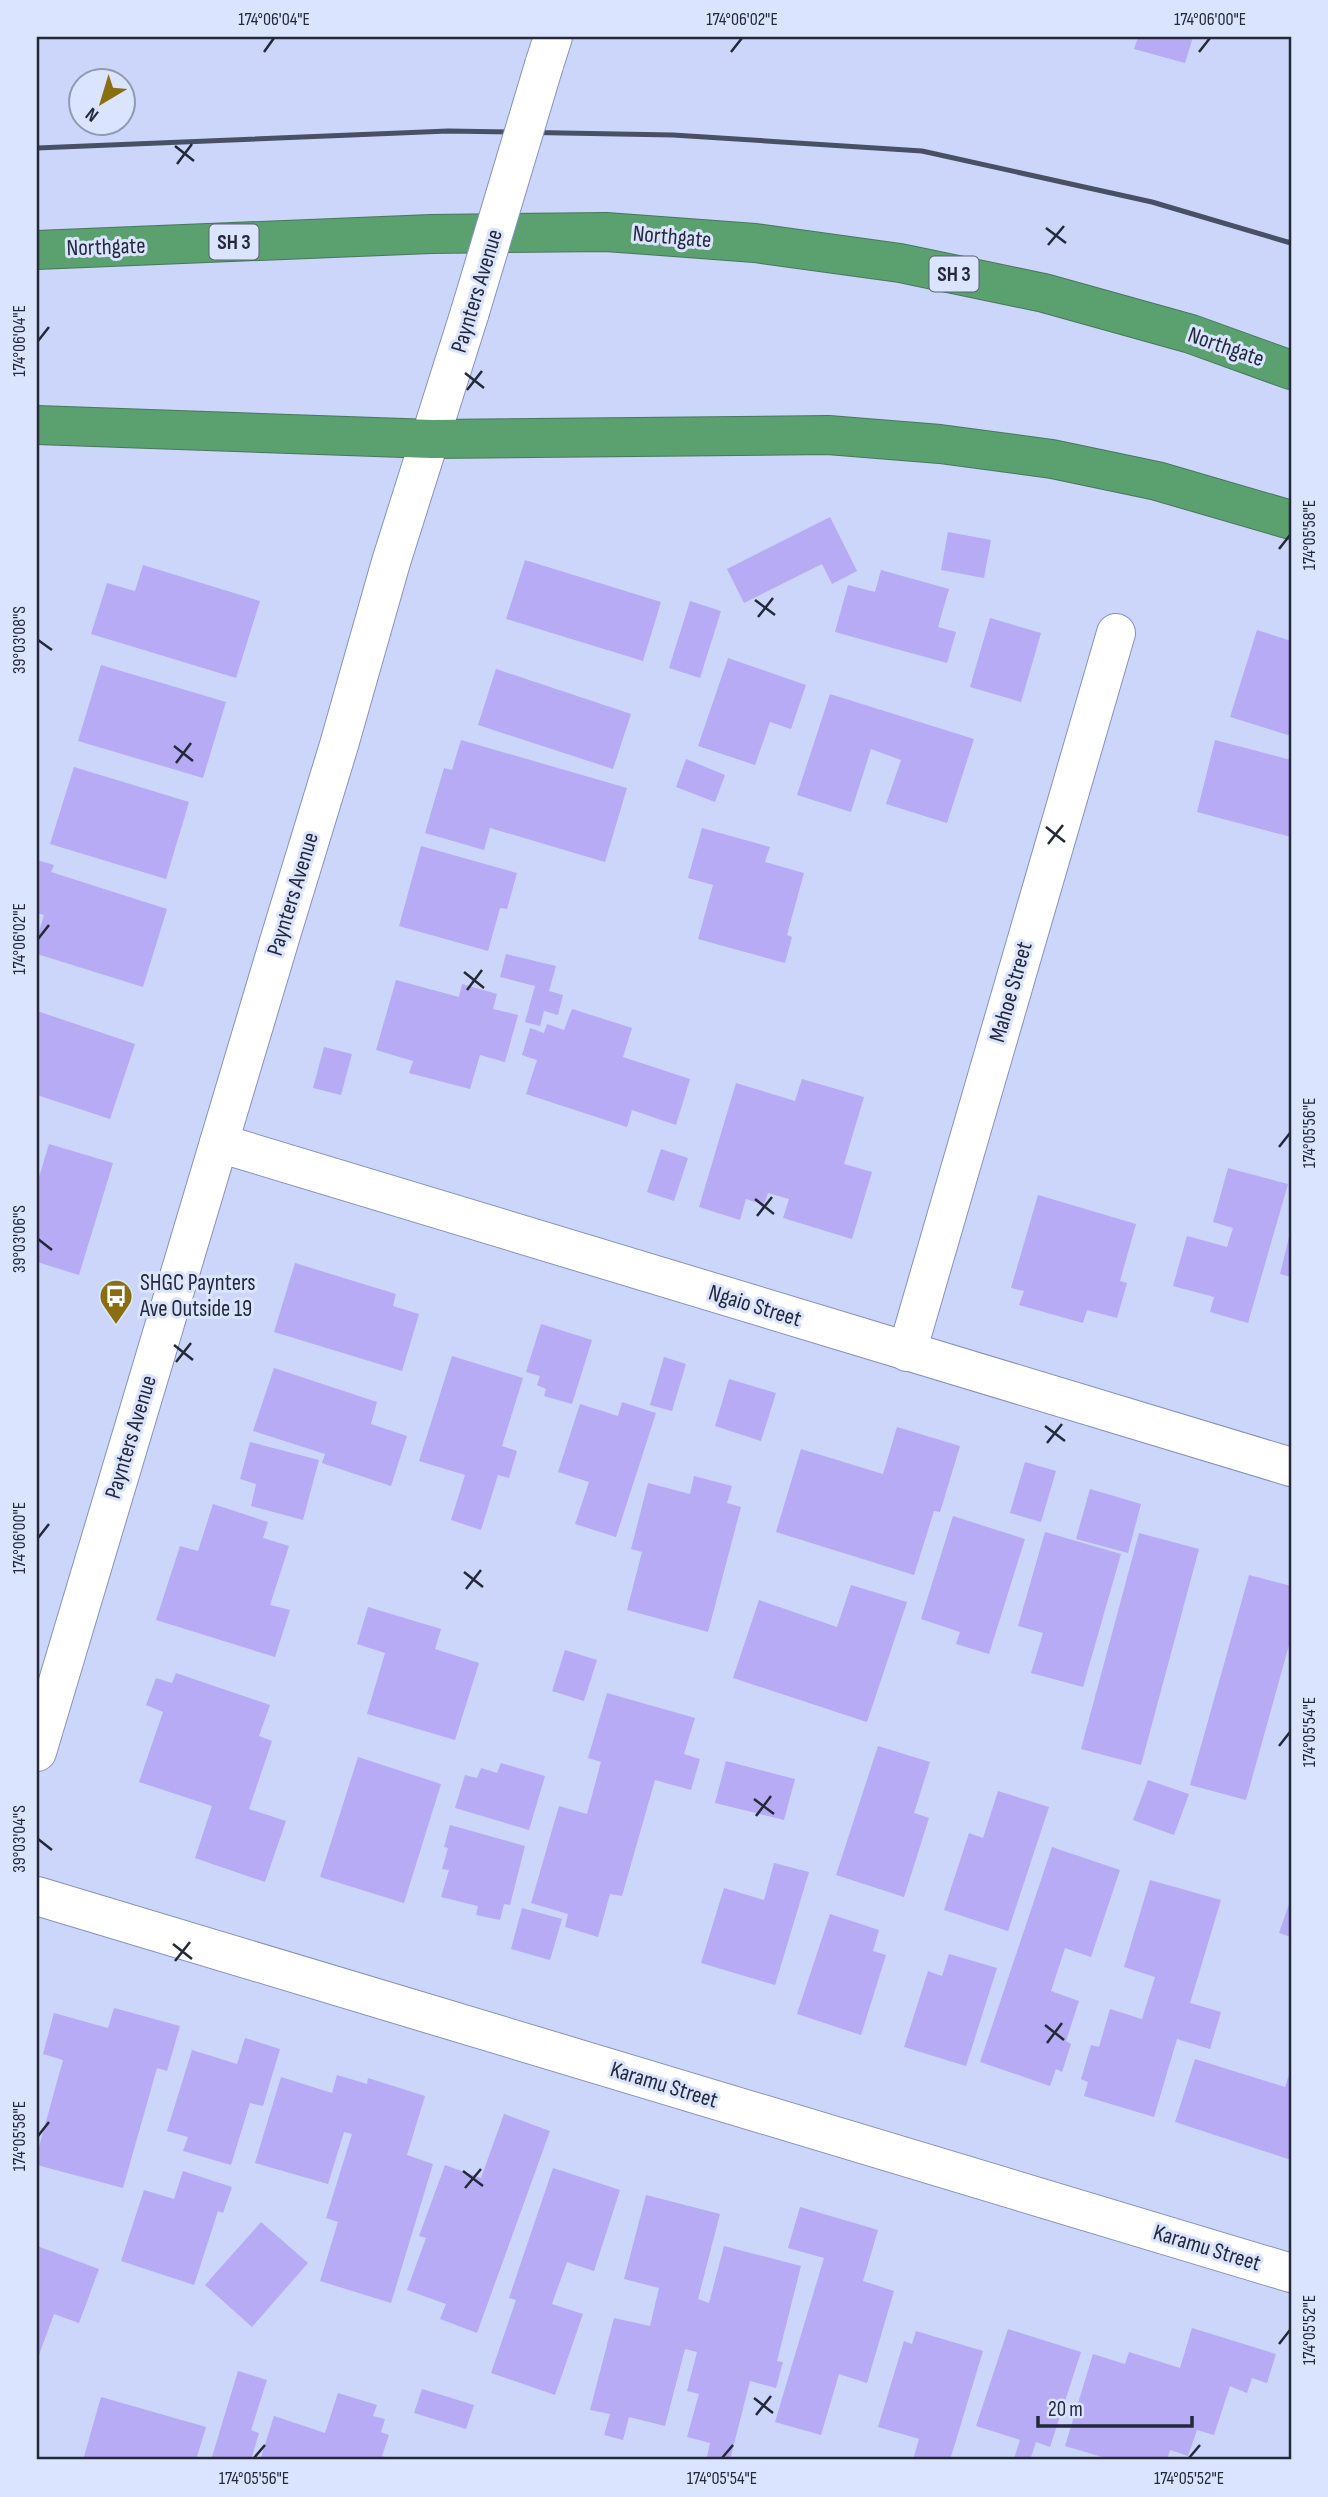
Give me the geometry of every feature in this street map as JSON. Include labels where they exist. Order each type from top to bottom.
[{"type":"highway","name":"Northgate","points":[[37,250],[431,234],[606,232],[755,243],[900,262],[1044,293],[1191,334],[1291,370]]},
{"type":"highway","points":[[37,425],[432,439],[828,435],[940,444],[1052,459],[1157,481],[1291,520]]},
{"type":"street","name":"Paynters Avenue","points":[[37,1752],[339,745],[391,562],[432,439],[549,51]]},
{"type":"street","name":"Mahoe Street","points":[[907,1352],[1116,633]]},
{"type":"street","name":"Ngaio Street","points":[[219,1143],[1291,1467]]},
{"type":"street","name":"Karamu Street","points":[[37,1896],[1291,2273]]},
{"type":"building","points":[[1138,37],[1193,37],[1185,63],[1134,49]]},
{"type":"building","points":[[830,517],[857,571],[832,584],[822,564],[744,603],[727,569]]},
{"type":"building","points":[[948,532],[991,540],[984,578],[941,570]]},
{"type":"building","points":[[525,560],[661,602],[643,661],[506,619]]},
{"type":"building","points":[[143,565],[260,601],[236,678],[91,634],[107,583],[135,591]]},
{"type":"building","points":[[881,570],[949,589],[938,627],[956,632],[947,663],[835,632],[848,585],[875,592]]},
{"type":"building","points":[[690,601],[721,611],[700,678],[669,668]]},
{"type":"building","points":[[990,618],[1041,633],[1021,702],[970,687]]},
{"type":"building","points":[[1257,630],[1291,641],[1291,736],[1230,717]]},
{"type":"building","points":[[728,658],[806,685],[791,729],[770,722],[755,765],[698,746]]},
{"type":"building","points":[[101,665],[226,702],[203,778],[78,741]]},
{"type":"building","points":[[496,669],[631,714],[613,769],[478,725]]},
{"type":"building","points":[[830,694],[974,739],[947,823],[886,804],[901,760],[871,749],[851,812],[797,795]]},
{"type":"building","points":[[461,740],[627,788],[605,862],[490,828],[484,850],[425,833],[444,768],[452,770]]},
{"type":"building","points":[[1215,740],[1291,760],[1291,837],[1197,812]]},
{"type":"building","points":[[686,759],[725,775],[715,802],[676,787]]},
{"type":"building","points":[[74,767],[189,802],[166,879],[50,844]]},
{"type":"building","points":[[702,828],[770,847],[765,862],[804,873],[787,935],[792,937],[785,963],[698,939],[713,885],[688,878]]},
{"type":"building","points":[[421,846],[517,873],[507,909],[500,908],[488,951],[399,926]]},
{"type":"building","points":[[37,860],[54,865],[51,872],[167,909],[143,987],[37,954],[37,939],[44,915],[37,913]]},
{"type":"building","points":[[506,954],[556,966],[549,991],[563,995],[558,1015],[544,1011],[540,1026],[525,1022],[535,986],[500,977]]},
{"type":"building","points":[[396,980],[459,997],[462,984],[497,994],[493,1009],[518,1015],[505,1062],[480,1055],[470,1089],[409,1073],[413,1061],[376,1050]]},
{"type":"building","points":[[572,1009],[632,1028],[623,1057],[690,1079],[676,1125],[632,1110],[627,1127],[526,1094],[537,1060],[522,1055],[530,1028],[544,1033],[547,1024],[564,1030]]},
{"type":"building","points":[[37,1011],[135,1044],[110,1119],[37,1095]]},
{"type":"building","points":[[324,1047],[352,1054],[341,1095],[313,1088]]},
{"type":"building","points":[[802,1079],[864,1097],[844,1164],[872,1172],[852,1239],[783,1218],[789,1199],[768,1193],[764,1205],[746,1199],[740,1220],[699,1207],[736,1083],[795,1101]]},
{"type":"building","points":[[49,1144],[113,1163],[79,1275],[37,1262],[37,1184]]},
{"type":"building","points":[[661,1149],[688,1158],[674,1201],[647,1192]]},
{"type":"building","points":[[1228,1168],[1288,1184],[1248,1323],[1210,1312],[1214,1297],[1173,1286],[1187,1236],[1227,1247],[1233,1228],[1213,1222]]},
{"type":"building","points":[[1038,1195],[1136,1224],[1120,1281],[1127,1283],[1117,1318],[1087,1310],[1083,1323],[1019,1305],[1024,1291],[1011,1288]]},
{"type":"building","points":[[1291,1233],[1291,1277],[1280,1274]]},
{"type":"building","points":[[295,1263],[396,1294],[393,1306],[419,1314],[402,1371],[274,1332]]},
{"type":"building","points":[[541,1324],[592,1340],[572,1404],[544,1396],[546,1389],[537,1385],[540,1376],[526,1372]]},
{"type":"building","points":[[452,1356],[523,1378],[502,1446],[517,1451],[509,1478],[498,1475],[481,1530],[451,1520],[465,1475],[419,1461]]},
{"type":"building","points":[[664,1357],[686,1364],[672,1411],[650,1405]]},
{"type":"building","points":[[274,1368],[377,1402],[371,1424],[407,1436],[391,1486],[322,1463],[325,1454],[253,1431]]},
{"type":"building","points":[[729,1379],[776,1393],[761,1441],[715,1426]]},
{"type":"building","points":[[622,1402],[656,1413],[616,1537],[575,1524],[589,1482],[558,1472],[580,1404],[618,1416]]},
{"type":"building","points":[[897,1427],[960,1446],[940,1512],[934,1511],[914,1575],[776,1532],[801,1449],[883,1474]]},
{"type":"building","points":[[250,1442],[319,1460],[303,1520],[251,1506],[256,1484],[240,1479]]},
{"type":"building","points":[[1025,1462],[1056,1471],[1041,1522],[1010,1513]]},
{"type":"building","points":[[694,1476],[732,1486],[727,1503],[741,1507],[708,1632],[627,1610],[642,1552],[631,1549],[648,1483],[690,1494]]},
{"type":"building","points":[[1090,1489],[1141,1504],[1128,1553],[1076,1539]]},
{"type":"building","points":[[213,1504],[268,1522],[263,1538],[289,1546],[270,1605],[290,1610],[275,1657],[156,1620],[180,1546],[198,1551]]},
{"type":"building","points":[[953,1516],[1025,1539],[989,1654],[956,1644],[960,1632],[921,1619]]},
{"type":"building","points":[[1045,1532],[1121,1554],[1083,1687],[1031,1673],[1043,1633],[1018,1626]]},
{"type":"building","points":[[1139,1533],[1199,1549],[1141,1765],[1081,1749]]},
{"type":"building","points":[[1249,1575],[1291,1586],[1291,1638],[1246,1800],[1190,1785]]},
{"type":"building","points":[[851,1585],[907,1602],[867,1722],[733,1678],[759,1600],[837,1627]]},
{"type":"building","points":[[368,1607],[441,1629],[435,1649],[479,1663],[455,1740],[367,1714],[385,1653],[357,1644]]},
{"type":"building","points":[[565,1650],[597,1660],[584,1701],[552,1691]]},
{"type":"building","points":[[176,1673],[270,1705],[259,1736],[272,1741],[249,1809],[286,1821],[265,1882],[195,1858],[212,1806],[139,1782],[163,1712],[146,1705],[156,1678],[172,1683]]},
{"type":"building","points":[[607,1693],[695,1718],[684,1754],[700,1759],[691,1790],[655,1780],[622,1896],[610,1894],[598,1937],[565,1927],[568,1914],[531,1903],[559,1806],[587,1814],[601,1762],[588,1758]]},
{"type":"building","points":[[878,1746],[930,1762],[914,1813],[929,1818],[904,1897],[836,1875]]},
{"type":"building","points":[[358,1757],[441,1784],[404,1903],[320,1877]]},
{"type":"building","points":[[726,1761],[795,1779],[784,1820],[715,1803]]},
{"type":"building","points":[[501,1763],[545,1776],[529,1830],[455,1808],[465,1775],[477,1778],[481,1768],[497,1773]]},
{"type":"building","points":[[1148,1780],[1189,1794],[1174,1835],[1133,1820]]},
{"type":"building","points":[[998,1791],[1049,1807],[1008,1931],[944,1910],[969,1833],[983,1838]]},
{"type":"building","points":[[450,1825],[525,1846],[510,1905],[504,1904],[500,1920],[476,1915],[478,1906],[441,1897],[449,1870],[442,1869],[448,1848],[444,1847]]},
{"type":"building","points":[[1052,1847],[1120,1870],[1091,1957],[1065,1948],[1051,1991],[1079,2001],[1066,2041],[1071,2044],[1062,2072],[1056,2069],[1050,2086],[980,2062]]},
{"type":"building","points":[[774,1863],[809,1872],[775,1985],[701,1963],[724,1888],[764,1900]]},
{"type":"building","points":[[1150,1880],[1221,1900],[1190,2003],[1221,2012],[1210,2049],[1177,2039],[1154,2117],[1084,2096],[1088,2082],[1081,2079],[1091,2045],[1099,2047],[1110,2009],[1142,2019],[1155,1977],[1124,1967]]},
{"type":"building","points":[[1291,1898],[1291,1937],[1279,1933]]},
{"type":"building","points":[[522,1908],[562,1919],[550,1960],[511,1949]]},
{"type":"building","points":[[830,1914],[879,1930],[873,1951],[886,1955],[861,2035],[797,2014]]},
{"type":"building","points":[[949,1954],[997,1968],[966,2066],[904,2047],[928,1971],[942,1976]]},
{"type":"building","points":[[114,2008],[180,2026],[167,2071],[157,2068],[123,2188],[37,2165],[37,2154],[63,2060],[43,2054],[54,2013],[108,2028]]},
{"type":"building","points":[[245,2038],[280,2049],[263,2106],[250,2103],[231,2165],[183,2151],[188,2137],[167,2131],[192,2050],[237,2064]]},
{"type":"building","points":[[1195,2059],[1285,2087],[1291,2069],[1291,2160],[1175,2122]]},
{"type":"building","points":[[337,2075],[367,2084],[368,2078],[425,2096],[407,2155],[433,2164],[391,2303],[320,2281],[338,2222],[326,2218],[352,2134],[344,2132],[328,2184],[255,2163],[281,2077],[332,2093]]},
{"type":"building","points":[[504,2114],[550,2131],[477,2333],[440,2319],[446,2304],[407,2290],[426,2238],[419,2236],[445,2165],[481,2178]]},
{"type":"building","points":[[553,2168],[620,2190],[594,2271],[567,2262],[552,2304],[583,2314],[555,2395],[491,2373],[516,2300],[509,2298]]},
{"type":"building","points":[[183,2171],[232,2187],[223,2213],[218,2211],[194,2285],[121,2261],[144,2190],[174,2199]]},
{"type":"building","points":[[646,2195],[720,2214],[698,2299],[709,2303],[724,2246],[801,2266],[777,2361],[783,2362],[776,2388],[750,2381],[730,2460],[707,2457],[710,2443],[687,2437],[699,2394],[687,2391],[697,2352],[685,2349],[665,2426],[629,2417],[623,2440],[604,2435],[610,2414],[590,2410],[614,2318],[650,2326],[659,2288],[624,2279]]},
{"type":"building","points":[[800,2207],[878,2230],[863,2281],[894,2291],[867,2383],[839,2374],[821,2435],[775,2422],[824,2258],[788,2248]]},
{"type":"building","points":[[261,2222],[308,2263],[252,2327],[205,2285]]},
{"type":"building","points":[[37,2246],[99,2269],[79,2323],[54,2314],[37,2360]]},
{"type":"building","points":[[1192,2328],[1276,2354],[1267,2383],[1252,2378],[1247,2393],[1230,2386],[1214,2435],[1197,2430],[1188,2456],[1170,2450],[1167,2460],[1112,2460],[1065,2446],[1093,2354],[1125,2364],[1129,2352],[1180,2368]]},
{"type":"building","points":[[1008,2329],[1081,2352],[1050,2447],[1036,2442],[1030,2460],[1014,2459],[1020,2440],[976,2426]]},
{"type":"building","points":[[916,2331],[983,2351],[950,2460],[913,2460],[919,2439],[878,2427],[904,2341],[912,2344]]},
{"type":"building","points":[[238,2371],[267,2380],[251,2430],[259,2433],[251,2460],[211,2460]]},
{"type":"building","points":[[422,2389],[474,2405],[466,2429],[414,2413]]},
{"type":"building","points":[[338,2393],[377,2405],[373,2416],[385,2419],[381,2432],[389,2435],[382,2456],[393,2460],[260,2460],[274,2416],[325,2433]]},
{"type":"building","points":[[101,2397],[206,2427],[196,2460],[83,2460]]},
{"type":"railway","points":[[37,148],[448,131],[673,135],[922,151],[1152,202],[1291,243]]},
{"type":"place","name":"SHGC Paynters Ave Outside 19","points":[[116,1326]]}]
